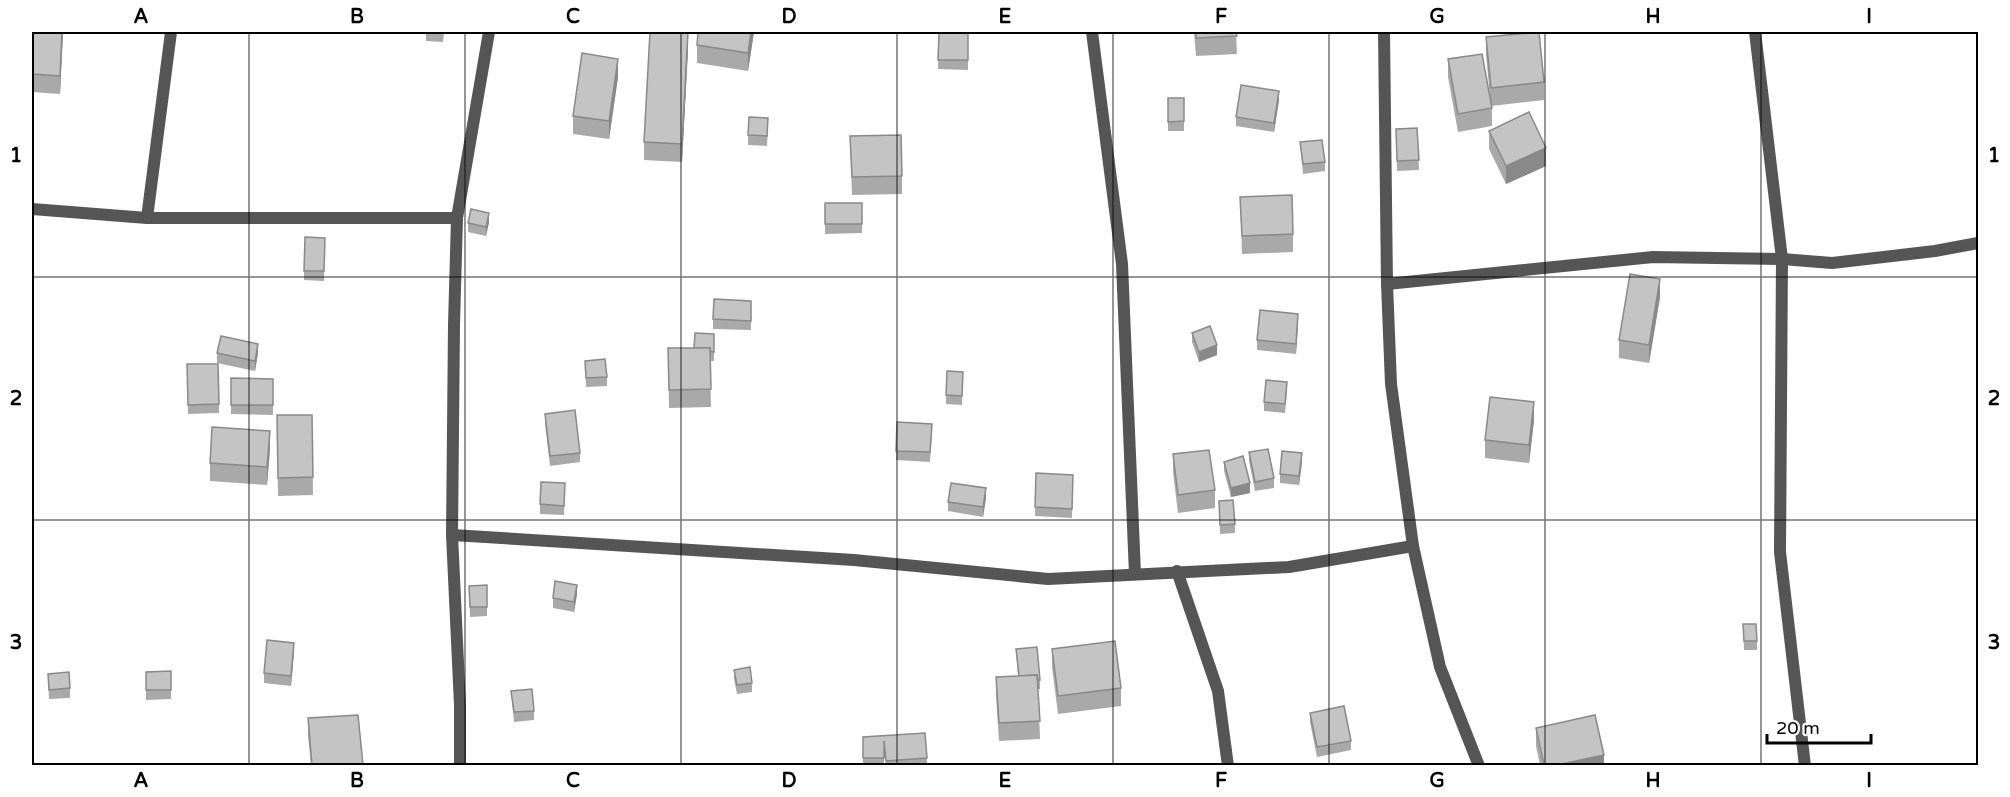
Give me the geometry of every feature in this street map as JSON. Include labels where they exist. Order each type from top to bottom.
[{"type":"street","points":[[147,218],[171,32]]},
{"type":"street","points":[[460,765],[460,705],[453,535],[456,218],[489,32]]},
{"type":"street","points":[[1092,32],[1122,264],[1135,574]]},
{"type":"street","points":[[1384,32],[1387,284],[1391,384],[1413,546],[1440,667],[1479,765]]},
{"type":"street","points":[[1755,32],[1782,259],[1780,552],[1805,765]]},
{"type":"street","points":[[32,209],[147,218],[456,218]]},
{"type":"street","points":[[1387,284],[1653,257],[1782,259],[1832,263],[1935,251],[1978,243]]},
{"type":"street","points":[[453,535],[854,560],[1048,579],[1289,567],[1413,546]]},
{"type":"street","points":[[1177,571],[1218,691],[1228,765]]},
{"type":"building","points":[[32,32],[62,32],[60,76],[32,74]]},
{"type":"building","points":[[650,32],[688,32],[682,144],[644,142]]},
{"type":"building","points":[[698,32],[751,32],[748,53],[697,45]]},
{"type":"building","points":[[939,32],[968,32],[968,60],[938,60]]},
{"type":"building","points":[[1196,32],[1236,32],[1237,36],[1196,38]]},
{"type":"building","points":[[1539,32],[1544,82],[1491,88],[1486,37]]},
{"type":"building","points":[[582,53],[618,59],[609,121],[573,116]]},
{"type":"building","points":[[1482,54],[1492,108],[1458,114],[1448,59]]},
{"type":"building","points":[[1241,85],[1279,91],[1274,123],[1236,117]]},
{"type":"building","points":[[1168,98],[1184,98],[1184,121],[1168,122]]},
{"type":"building","points":[[1529,112],[1546,148],[1506,166],[1489,131]]},
{"type":"building","points":[[749,117],[768,118],[767,136],[748,135]]},
{"type":"building","points":[[1417,128],[1419,160],[1397,161],[1396,129]]},
{"type":"building","points":[[901,135],[902,176],[852,177],[850,136]]},
{"type":"building","points":[[1322,140],[1325,162],[1303,164],[1300,142]]},
{"type":"building","points":[[1292,195],[1293,234],[1242,236],[1240,197]]},
{"type":"building","points":[[825,203],[862,203],[862,224],[825,224]]},
{"type":"building","points":[[471,209],[489,213],[486,227],[468,223]]},
{"type":"building","points":[[305,237],[325,238],[324,271],[304,271]]},
{"type":"building","points":[[1630,274],[1660,279],[1649,345],[1619,340]]},
{"type":"building","points":[[714,299],[751,301],[751,321],[713,319]]},
{"type":"building","points":[[1260,310],[1298,314],[1296,344],[1257,340]]},
{"type":"building","points":[[1210,326],[1217,345],[1199,352],[1192,333]]},
{"type":"building","points":[[695,333],[714,334],[714,352],[710,351],[710,348],[694,348]]},
{"type":"building","points":[[221,336],[258,344],[255,361],[217,353]]},
{"type":"building","points":[[668,348],[710,348],[711,389],[669,390]]},
{"type":"building","points":[[605,359],[607,377],[586,378],[585,361]]},
{"type":"building","points":[[187,364],[218,364],[219,404],[188,405]]},
{"type":"building","points":[[947,371],[963,372],[962,396],[946,395]]},
{"type":"building","points":[[231,378],[273,379],[273,405],[231,405]]},
{"type":"building","points":[[1266,380],[1287,382],[1285,404],[1264,402]]},
{"type":"building","points":[[1490,397],[1534,402],[1529,445],[1485,440]]},
{"type":"building","points":[[575,410],[580,453],[550,456],[545,414]]},
{"type":"building","points":[[277,415],[312,415],[313,477],[278,478]]},
{"type":"building","points":[[897,422],[932,424],[930,452],[896,451]]},
{"type":"building","points":[[212,427],[270,431],[267,467],[210,463]]},
{"type":"building","points":[[1268,449],[1274,478],[1255,482],[1249,452]]},
{"type":"building","points":[[1209,450],[1215,490],[1178,495],[1173,454]]},
{"type":"building","points":[[1282,451],[1302,453],[1299,476],[1280,474]]},
{"type":"building","points":[[1243,456],[1250,483],[1231,488],[1224,462]]},
{"type":"building","points":[[1036,473],[1073,475],[1072,509],[1035,507]]},
{"type":"building","points":[[541,482],[565,483],[564,506],[540,504]]},
{"type":"building","points":[[951,483],[986,488],[983,507],[948,502]]},
{"type":"building","points":[[1233,500],[1235,524],[1220,525],[1219,501]]},
{"type":"building","points":[[555,581],[577,585],[574,602],[553,598]]},
{"type":"building","points":[[487,585],[487,607],[470,607],[469,586]]},
{"type":"building","points":[[1743,624],[1756,624],[1757,641],[1744,641]]},
{"type":"building","points":[[267,640],[294,643],[291,676],[264,673]]},
{"type":"building","points":[[1115,641],[1121,688],[1058,696],[1052,649]]},
{"type":"building","points":[[1037,647],[1040,680],[1037,675],[1019,676],[1016,649]]},
{"type":"building","points":[[750,667],[752,683],[737,685],[734,670]]},
{"type":"building","points":[[171,671],[171,690],[146,690],[146,672]]},
{"type":"building","points":[[69,672],[70,688],[49,690],[48,674]]},
{"type":"building","points":[[1037,675],[1040,721],[999,723],[996,677]]},
{"type":"building","points":[[532,689],[534,711],[514,712],[511,691]]},
{"type":"building","points":[[1344,706],[1351,741],[1317,747],[1310,713]]},
{"type":"building","points":[[358,715],[363,765],[312,765],[308,718]]},
{"type":"building","points":[[1595,715],[1604,755],[1557,765],[1544,765],[1536,728]]},
{"type":"building","points":[[925,733],[927,758],[886,761],[884,741],[884,758],[863,758],[863,737]]}]
